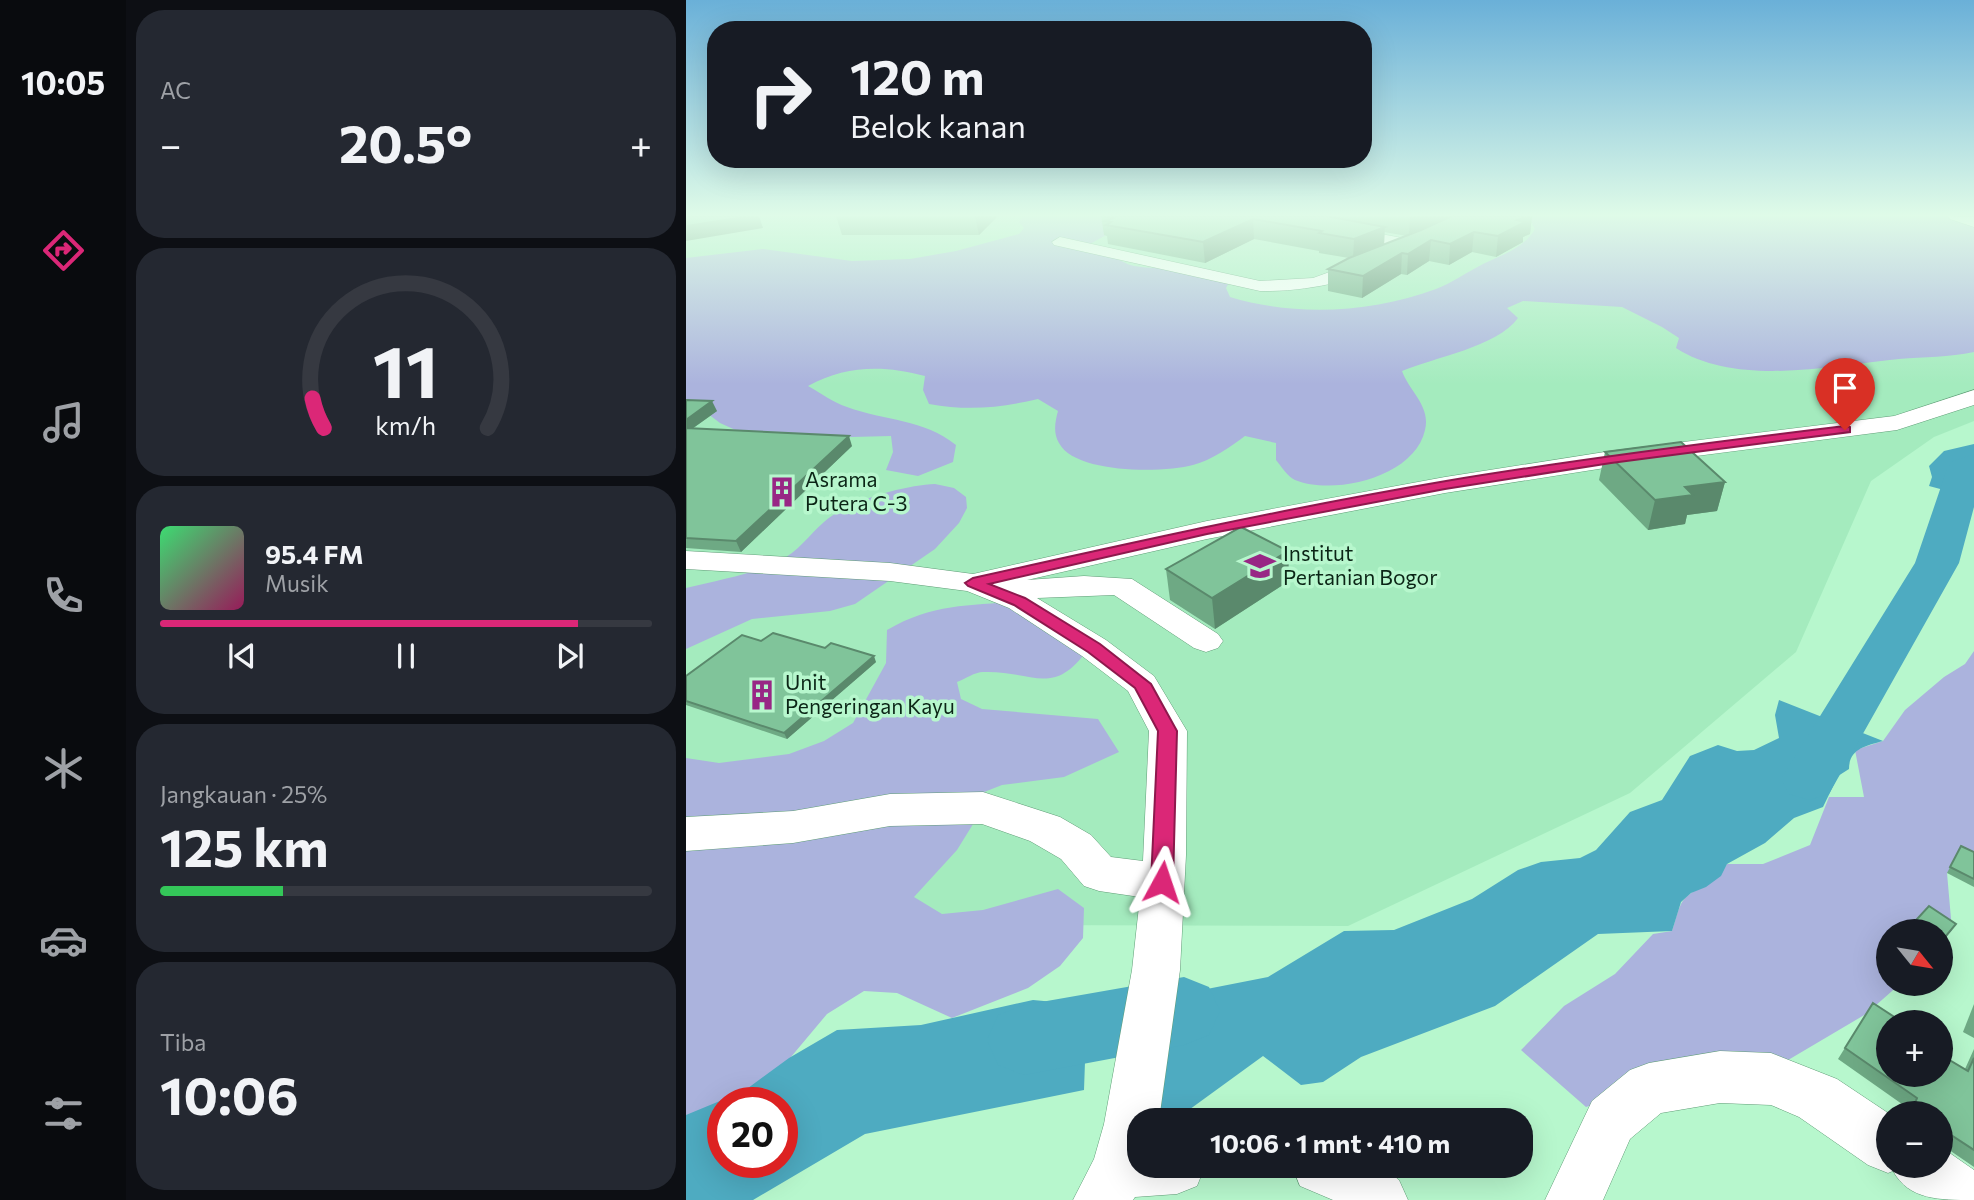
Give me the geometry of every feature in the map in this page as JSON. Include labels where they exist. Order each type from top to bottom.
[{"type":"street","points":[[1196,272],[1260,286],[1286,287],[1315,284],[1343,272]]},
{"type":"street","points":[[985,587],[1207,530],[1445,485],[1611,459],[1897,423],[1974,397]]},
{"type":"street","points":[[686,560],[890,572],[985,587],[1084,584],[1122,586],[1206,641]]},
{"type":"street","points":[[985,587],[1020,601],[1094,648],[1142,684],[1168,731],[1156,970],[1117,1165]]},
{"type":"street","points":[[686,834],[793,827],[890,810],[983,808],[1045,829],[1076,847],[1099,873],[1162,882]]},
{"type":"street","points":[[1574,1200],[1611,1120],[1649,1089],[1720,1077],[1771,1080],[1818,1098],[1876,1137]]},
{"type":"street","points":[[1351,1178],[1379,1200]]},
{"type":"street","points":[[1936,1178],[1968,1200]]},
{"type":"shaded area","name":"Institut Pertanian Bogor","points":[[686,272],[1974,272],[1974,421],[1934,437],[1871,481],[1796,652],[1630,793],[1348,926],[686,924]]},
{"type":"shaded area","points":[[686,272],[1217,272],[1231,279],[1226,288],[1230,297],[1281,308],[1333,310],[1411,297],[1442,287],[1469,272],[1974,272],[1974,352],[1784,371],[1727,367],[1700,360],[1676,348],[1679,338],[1622,307],[1523,301],[1507,308],[1518,318],[1496,337],[1402,371],[1425,413],[1425,430],[1418,446],[1406,460],[1390,471],[1351,484],[1330,486],[1292,479],[1276,460],[1276,443],[1245,436],[1214,457],[1179,468],[1142,470],[1101,466],[1082,461],[1068,453],[1056,435],[1058,411],[1038,399],[984,408],[929,404],[923,390],[925,376],[895,370],[851,371],[808,386],[861,412],[917,425],[944,436],[956,445],[953,462],[918,476],[886,470],[893,452],[891,436],[811,438],[740,432],[720,423],[691,401],[686,401]]},
{"type":"shaded area","points":[[1974,444],[1974,498],[1929,486],[1932,477],[1929,466],[1944,451]]},
{"type":"shaded area","points":[[935,484],[954,488],[966,497],[967,508],[959,523],[935,549],[855,604],[830,611],[752,619],[686,649],[686,588],[745,574],[779,561],[798,548],[834,514],[861,501],[908,487]]},
{"type":"shaded area","points":[[1020,601],[1088,649],[1064,673],[1052,678],[1000,672],[973,674],[957,682],[961,699],[982,709],[1098,719],[1119,752],[1064,777],[1002,785],[974,796],[983,808],[957,850],[914,897],[942,914],[983,910],[1058,889],[1084,908],[1083,938],[1060,966],[1028,988],[952,1018],[897,993],[864,991],[827,1014],[766,1087],[707,1087],[707,1114],[686,1115],[686,758],[719,763],[789,754],[824,741],[853,723],[886,663],[887,630],[936,610]]},
{"type":"shaded area","points":[[1974,651],[1974,860],[1947,873],[1951,919],[1876,919],[1876,996],[1886,996],[1866,1014],[1732,1093],[1669,1080],[1586,1107],[1521,1050],[1564,1006],[1615,974],[1653,934],[1672,931],[1685,898],[1716,878],[1727,864],[1763,864],[1810,845],[1829,797],[1864,797],[1855,750],[1883,741],[1905,710],[1944,677],[1965,664]]},
{"type":"shaded area","points":[[1779,700],[1883,741],[1855,753],[1849,769],[1838,776],[1823,807],[1794,818],[1765,843],[1727,864],[1721,876],[1681,902],[1672,931],[1598,934],[1495,1006],[1361,1057],[1323,1082],[1301,1085],[1263,1056],[1192,1108],[1146,1108],[1161,998],[1268,977],[1344,931],[1394,930],[1472,899],[1518,870],[1541,862],[1580,858],[1596,850],[1630,812],[1662,800],[1690,756],[1718,745],[1737,751],[1754,750],[1779,738],[1775,715]]},
{"type":"shaded area","points":[[1033,1000],[1087,1005],[1084,1090],[865,1134],[798,1173],[798,1087],[749,1087],[789,1058],[837,1030],[921,1025]]},
{"type":"shaded area","points":[[707,1106],[707,1178],[790,1178],[753,1200],[686,1200],[686,1115]]},
{"type":"building","points":[[1343,272],[1370,272],[1363,276]]},
{"type":"building","points":[[686,400],[712,401],[686,420]]},
{"type":"building","points":[[686,428],[849,436],[736,541],[686,538]]},
{"type":"building","points":[[1681,442],[1725,482],[1685,487],[1693,495],[1655,500],[1605,452]]},
{"type":"building","points":[[1241,527],[1288,551],[1212,598],[1166,569]]},
{"type":"building","name":"Unit Pengeringan Kayu","points":[[773,633],[825,648],[831,643],[874,656],[784,733],[686,701],[686,676],[742,635],[761,641]]},
{"type":"building","points":[[1961,846],[1974,852],[1974,879],[1950,867]]},
{"type":"building","points":[[1929,906],[1948,919],[1917,919]]},
{"type":"building","points":[[1873,1003],[1884,1010],[1876,1010],[1876,1070],[1845,1048]]},
{"type":"building","points":[[1974,1058],[1974,1150],[1953,1136],[1953,1101],[1916,1101],[1917,1098],[1901,1087],[1953,1087],[1953,1062],[1968,1071]]},
{"type":"waterway","points":[[1809,779],[1937,563],[1966,469],[1974,465]]},
{"type":"waterway","points":[[1024,1040],[1184,1011]]},
{"type":"place","name":"Asrama Putera C-3","points":[[782,492]]},
{"type":"place","name":"Institut Pertanian Bogor","points":[[1260,566]]},
{"type":"place","name":"Unit Pengeringan Kayu","points":[[762,695]]},
{"type":"route","points":[[1162,882],[1168,731],[1142,684],[1094,648],[1020,601],[973,583],[1207,530],[1445,485],[1611,459],[1845,430]]}]
